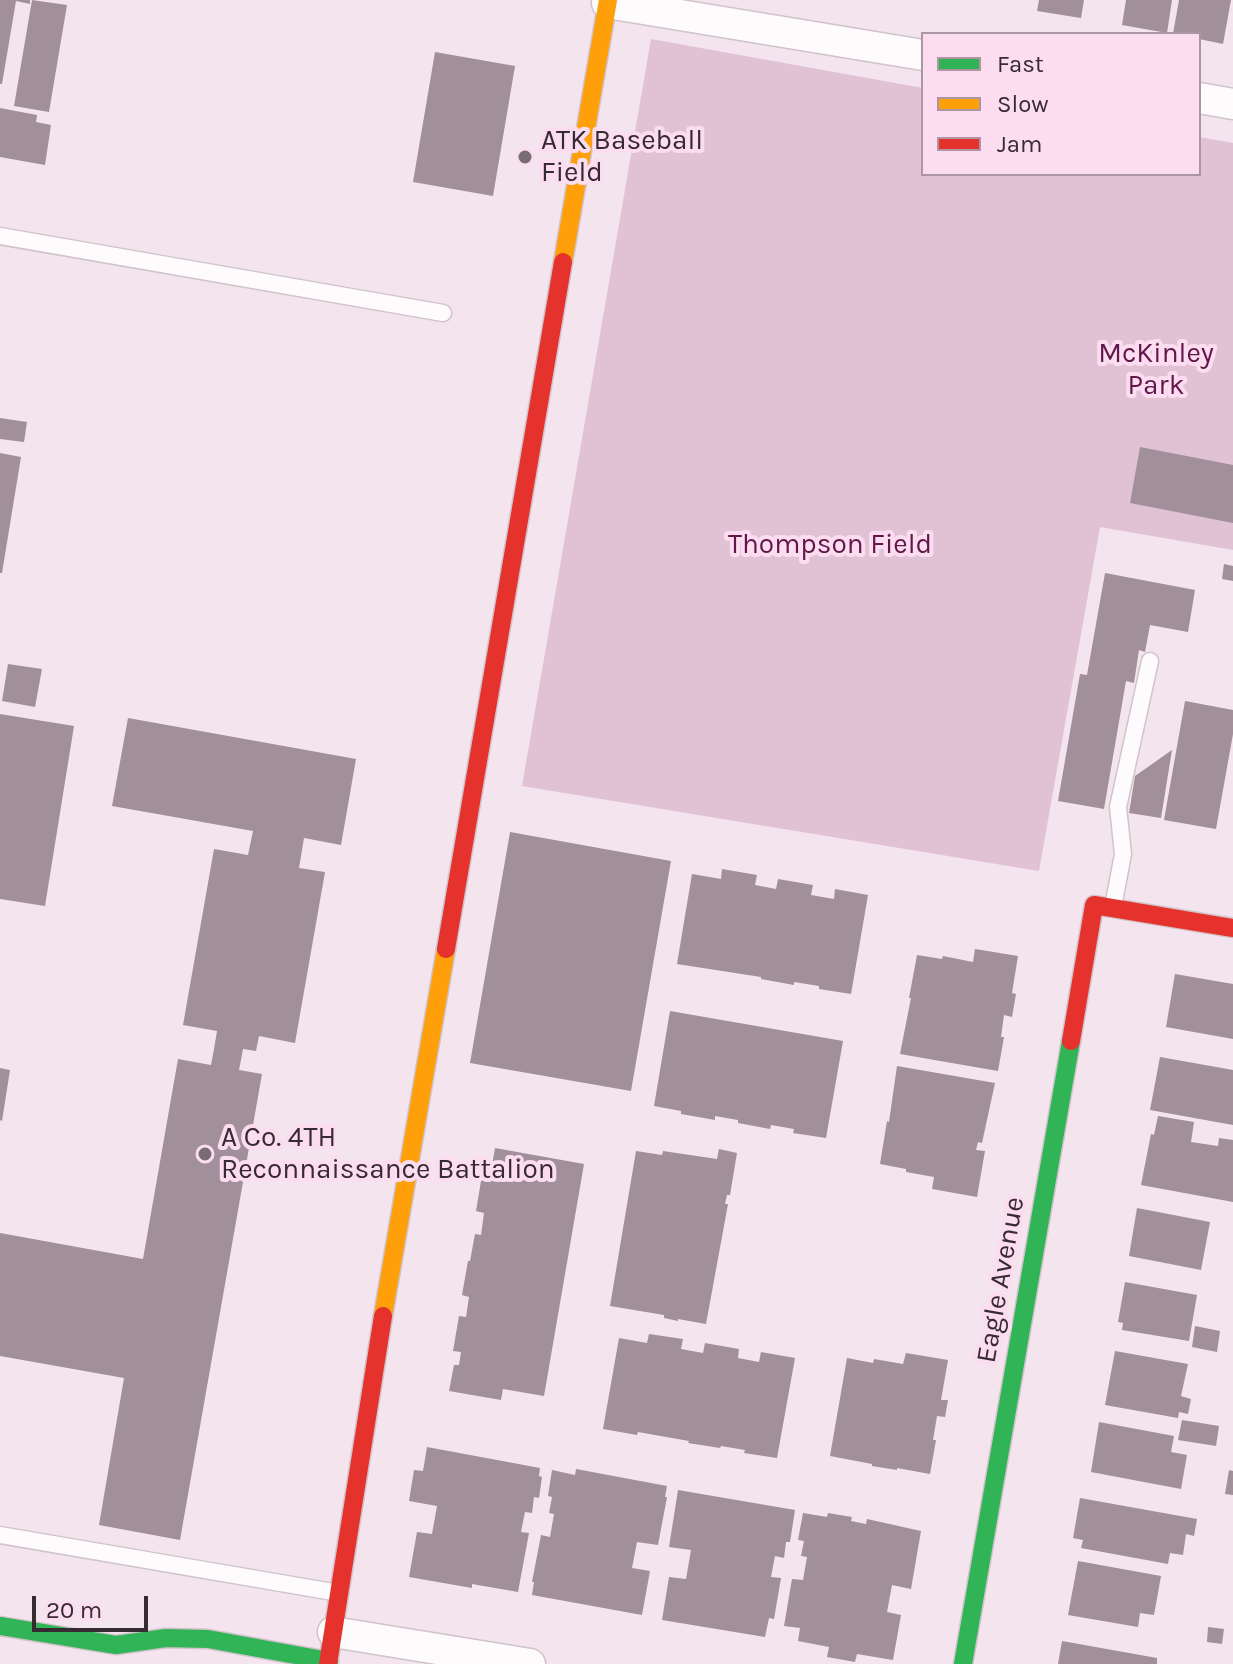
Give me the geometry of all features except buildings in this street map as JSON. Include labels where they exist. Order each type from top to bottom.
[{"type":"street","points":[[330,1652],[367,1411],[548,360],[601,1],[921,55]]},
{"type":"street","points":[[1201,98],[1233,104]]},
{"type":"street","points":[[1103,907],[1233,928]]},
{"type":"street","name":"Eagle Avenue","points":[[963,1664],[1103,907]]},
{"type":"street","points":[[0,1626],[115,1654],[166,1638],[208,1639],[330,1652],[530,1664]]},
{"type":"lane","points":[[0,236],[443,313]]},
{"type":"lane","points":[[1103,907],[1123,854],[1118,807],[1150,661]]},
{"type":"lane","points":[[0,1535],[340,1593]]},
{"type":"green space","name":"Thompson Field","points":[[651,39],[921,88],[921,176],[1201,176],[1201,137],[1233,143],[1233,550],[1100,527],[1039,871],[522,786]]},
{"type":"traffic: fast","points":[[963,1664],[1071,1041]]},
{"type":"traffic: fast","points":[[0,1626],[116,1645],[166,1638],[208,1639],[329,1661]]},
{"type":"traffic: slow","points":[[563,262],[608,0]]},
{"type":"traffic: slow","points":[[383,1316],[446,949]]},
{"type":"traffic: jam","points":[[446,949],[563,262]]},
{"type":"traffic: jam","points":[[1071,1041],[1094,905],[1233,928]]},
{"type":"traffic: jam","points":[[328,1664],[383,1316]]},
{"type":"place","name":"ATK Baseball Field","points":[[525,157]]},
{"type":"place","name":"A Co. 4TH Reconnaissance Battalion","points":[[205,1154]]},
{"type":"park label","name":"McKinley Park","points":[[1156,370]]}]
